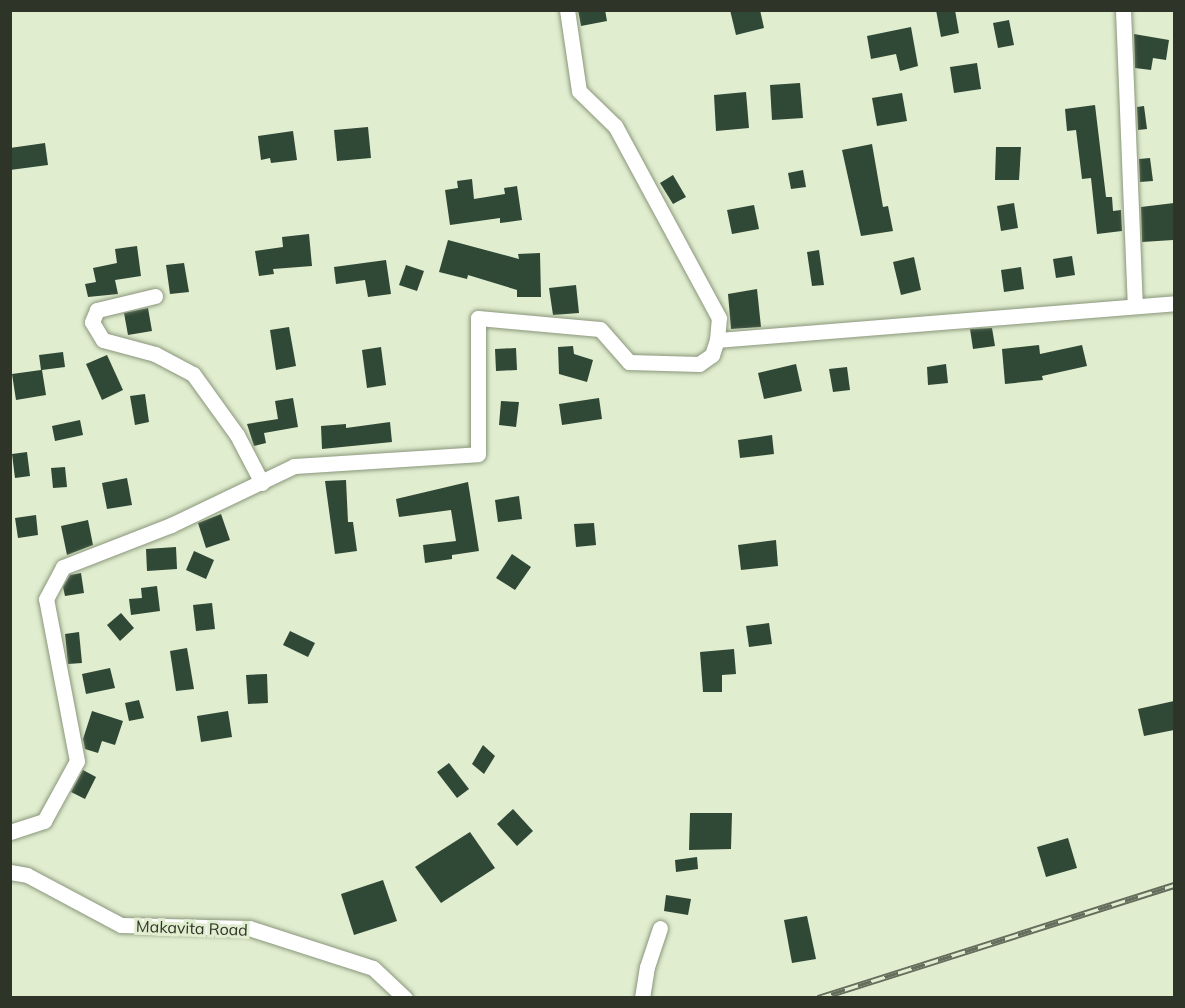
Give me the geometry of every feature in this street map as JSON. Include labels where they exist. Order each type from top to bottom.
[{"type":"street","points":[[10,832],[44,821],[77,761],[46,599],[63,567],[171,525],[294,466],[478,454],[477,318],[600,329],[629,362],[699,364],[711,355],[717,340],[719,318],[615,126],[579,91],[567,10]]},
{"type":"street","points":[[1123,10],[1135,306]]},
{"type":"street","points":[[155,296],[97,310],[92,322],[103,340],[155,354],[193,374],[237,435],[262,483]]},
{"type":"street","points":[[717,340],[1174,303]]},
{"type":"street","name":"Makavita Road","points":[[10,872],[27,875],[121,925],[249,928],[373,968],[405,998]]},
{"type":"street","points":[[642,998],[647,967],[660,928]]},
{"type":"building","points":[[578,10],[605,10],[607,21],[581,26]]},
{"type":"building","points":[[730,10],[760,10],[764,28],[736,35]]},
{"type":"building","points":[[936,10],[955,10],[959,33],[941,37]]},
{"type":"building","points":[[1009,20],[1014,45],[998,48],[993,23]]},
{"type":"building","points":[[911,27],[918,66],[900,71],[896,54],[871,59],[867,36]]},
{"type":"building","points":[[1134,34],[1169,40],[1166,60],[1153,58],[1151,70],[1135,68]]},
{"type":"building","points":[[977,63],[981,89],[954,93],[950,67]]},
{"type":"building","points":[[800,83],[803,118],[772,120],[770,85]]},
{"type":"building","points":[[746,92],[749,128],[716,131],[714,95]]},
{"type":"building","points":[[902,93],[907,121],[877,126],[872,98]]},
{"type":"building","points":[[1095,105],[1106,197],[1112,197],[1113,211],[1121,210],[1122,231],[1097,234],[1091,178],[1082,179],[1076,130],[1067,131],[1065,109]]},
{"type":"building","points":[[1144,106],[1147,129],[1138,130],[1137,107]]},
{"type":"building","points":[[368,127],[371,158],[337,161],[334,130]]},
{"type":"building","points":[[293,131],[297,160],[271,163],[270,158],[261,160],[258,136]]},
{"type":"building","points":[[45,143],[48,165],[10,170],[10,148]]},
{"type":"building","points":[[872,144],[883,207],[888,206],[893,231],[861,236],[842,150]]},
{"type":"building","points":[[996,147],[1021,147],[1019,180],[995,180]]},
{"type":"building","points":[[1150,158],[1153,181],[1140,182],[1139,159]]},
{"type":"building","points":[[803,170],[806,187],[791,189],[788,173]]},
{"type":"building","points":[[673,175],[686,197],[673,204],[660,183]]},
{"type":"building","points":[[472,179],[474,199],[505,194],[504,188],[517,186],[522,220],[500,223],[500,218],[450,225],[445,190],[458,188],[457,181]]},
{"type":"building","points":[[1014,203],[1018,228],[1001,231],[997,206]]},
{"type":"building","points":[[1174,203],[1173,240],[1142,242],[1141,207]]},
{"type":"building","points":[[754,205],[759,229],[732,234],[727,210]]},
{"type":"building","points":[[309,234],[312,266],[273,269],[274,274],[259,276],[255,251],[283,247],[282,237]]},
{"type":"building","points":[[448,240],[519,259],[518,254],[540,253],[541,297],[517,297],[517,290],[468,275],[467,279],[439,272]]},
{"type":"building","points":[[137,246],[141,276],[115,280],[118,294],[88,297],[85,284],[96,282],[93,268],[117,263],[115,249]]},
{"type":"building","points":[[819,250],[824,285],[812,286],[807,252]]},
{"type":"building","points":[[1072,256],[1075,275],[1056,278],[1053,259]]},
{"type":"building","points":[[914,257],[921,290],[901,295],[893,262]]},
{"type":"building","points":[[386,260],[391,294],[368,297],[365,280],[336,284],[334,267]]},
{"type":"building","points":[[184,263],[189,292],[170,294],[166,265]]},
{"type":"building","points":[[406,265],[424,271],[417,291],[399,285]]},
{"type":"building","points":[[1021,267],[1024,289],[1004,292],[1001,270]]},
{"type":"building","points":[[576,285],[579,313],[553,315],[549,288]]},
{"type":"building","points":[[757,289],[761,327],[731,329],[728,294]]},
{"type":"building","points":[[148,308],[152,331],[128,335],[124,313]]},
{"type":"building","points":[[289,327],[296,366],[276,370],[270,330]]},
{"type":"building","points":[[992,328],[995,346],[973,349],[970,329]]},
{"type":"building","points":[[1039,345],[1040,354],[1082,345],[1087,366],[1042,376],[1043,380],[1005,384],[1002,349]]},
{"type":"building","points":[[573,346],[574,354],[593,360],[587,382],[559,374],[558,347]]},
{"type":"building","points":[[381,347],[386,385],[367,388],[362,350]]},
{"type":"building","points":[[516,348],[517,370],[496,371],[495,349]]},
{"type":"building","points":[[63,352],[65,367],[42,370],[46,395],[16,400],[12,374],[41,370],[39,355]]},
{"type":"building","points":[[107,355],[123,390],[102,400],[86,364]]},
{"type":"building","points":[[796,364],[802,391],[764,399],[758,373]]},
{"type":"building","points":[[946,364],[948,383],[928,385],[927,367]]},
{"type":"building","points":[[847,367],[850,390],[833,392],[829,369]]},
{"type":"building","points":[[145,394],[149,422],[135,425],[130,396]]},
{"type":"building","points":[[293,398],[298,427],[264,433],[266,443],[254,446],[247,424],[278,419],[275,401]]},
{"type":"building","points":[[599,398],[602,419],[562,425],[559,404]]},
{"type":"building","points":[[501,401],[519,402],[516,427],[499,425]]},
{"type":"building","points":[[80,420],[83,435],[55,441],[52,426]]},
{"type":"building","points":[[390,422],[392,442],[322,449],[321,426],[346,424],[346,428]]},
{"type":"building","points":[[772,435],[774,454],[740,458],[738,440]]},
{"type":"building","points":[[27,452],[30,476],[15,478],[12,454]]},
{"type":"building","points":[[65,467],[67,487],[53,488],[51,468]]},
{"type":"building","points":[[127,478],[132,505],[107,509],[102,483]]},
{"type":"building","points":[[346,480],[348,522],[353,522],[357,551],[335,554],[325,481]]},
{"type":"building","points":[[468,482],[479,551],[452,555],[452,559],[425,563],[423,545],[456,541],[451,510],[399,517],[396,499]]},
{"type":"building","points":[[519,496],[522,519],[498,522],[495,500]]},
{"type":"building","points":[[221,514],[230,540],[206,548],[198,523]]},
{"type":"building","points":[[36,515],[38,535],[18,538],[15,518]]},
{"type":"building","points":[[88,520],[93,545],[67,555],[61,526]]},
{"type":"building","points":[[594,523],[596,545],[576,547],[574,524]]},
{"type":"building","points":[[776,540],[778,566],[741,570],[738,545]]},
{"type":"building","points":[[176,547],[177,569],[147,571],[146,549]]},
{"type":"building","points":[[194,551],[214,560],[206,579],[186,570]]},
{"type":"building","points":[[512,554],[531,567],[515,590],[496,578]]},
{"type":"building","points":[[81,573],[84,593],[65,596],[63,587],[70,575]]},
{"type":"building","points":[[157,586],[160,611],[131,615],[129,599],[142,598],[141,588]]},
{"type":"building","points":[[212,603],[215,629],[196,631],[193,605]]},
{"type":"building","points":[[121,613],[134,628],[120,641],[107,625]]},
{"type":"building","points":[[769,623],[772,644],[749,647],[746,626]]},
{"type":"building","points":[[290,631],[315,643],[308,657],[283,645]]},
{"type":"building","points":[[79,632],[82,663],[68,664],[65,634]]},
{"type":"building","points":[[187,648],[194,689],[176,691],[170,651]]},
{"type":"building","points":[[734,649],[736,674],[722,675],[722,692],[703,692],[700,652]]},
{"type":"building","points":[[110,668],[115,688],[86,694],[82,674]]},
{"type":"building","points":[[267,674],[268,703],[248,704],[246,675]]},
{"type":"building","points":[[139,700],[144,718],[129,721],[125,703]]},
{"type":"building","points":[[1174,701],[1174,730],[1144,736],[1138,709]]},
{"type":"building","points":[[92,711],[123,721],[115,745],[102,741],[98,753],[85,749],[83,739]]},
{"type":"building","points":[[228,711],[232,737],[201,742],[197,716]]},
{"type":"building","points":[[483,745],[495,756],[484,774],[472,764]]},
{"type":"building","points":[[449,763],[469,789],[457,798],[437,772]]},
{"type":"building","points":[[83,770],[96,777],[85,799],[71,792]]},
{"type":"building","points":[[513,809],[533,831],[517,846],[497,824]]},
{"type":"building","points":[[690,813],[732,813],[731,849],[689,850]]},
{"type":"building","points":[[470,832],[495,868],[441,903],[415,867]]},
{"type":"building","points":[[1068,838],[1077,868],[1046,877],[1037,847]]},
{"type":"building","points":[[697,857],[698,869],[676,872],[675,860]]},
{"type":"building","points":[[383,880],[397,921],[354,935],[341,894]]},
{"type":"building","points":[[666,895],[691,899],[688,915],[664,911]]},
{"type":"building","points":[[807,916],[816,959],[792,963],[784,920]]},
{"type":"railway","points":[[818,998],[1174,885]]}]
